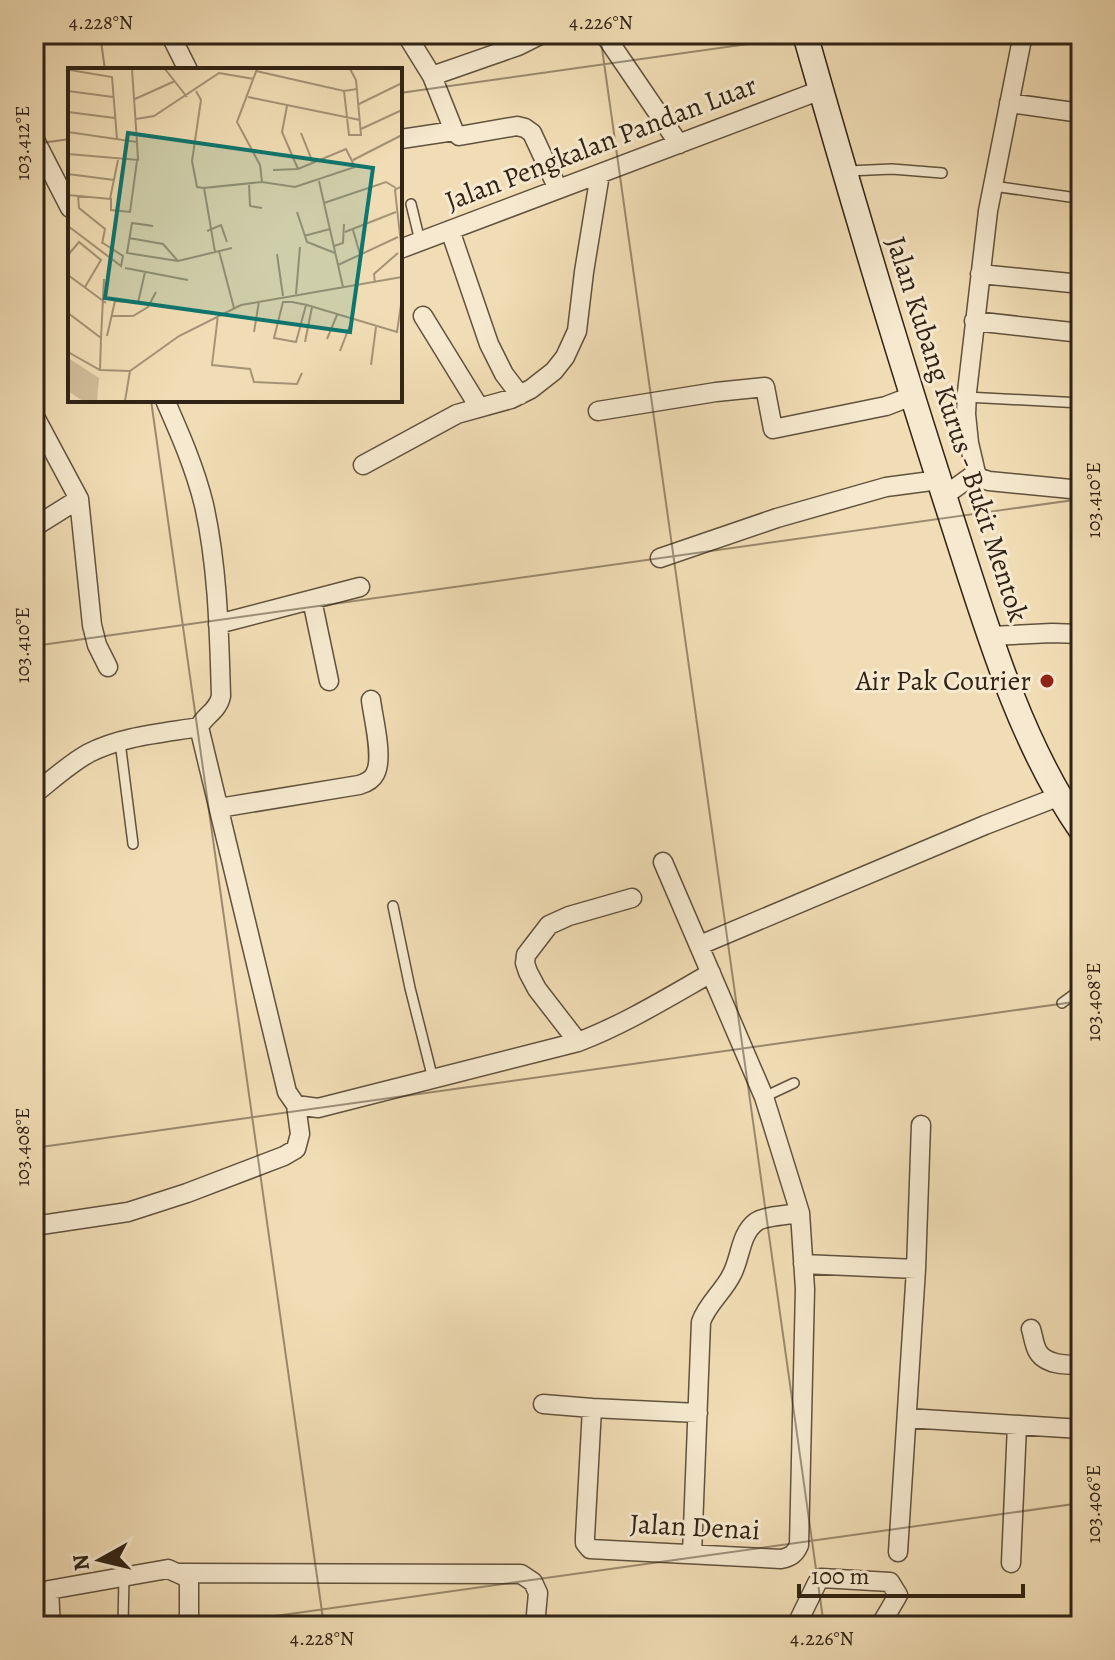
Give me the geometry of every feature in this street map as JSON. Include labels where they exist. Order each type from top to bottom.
[{"type":"main road","name":"Jalan Kubang Kurus - Bukit Mentok","points":[[805,34],[912,396],[990,636],[1033,747],[1079,827]]},
{"type":"street","points":[[170,34],[187,68]]},
{"type":"street","points":[[406,34],[432,76],[454,131],[459,136],[517,126],[525,128],[532,133],[558,189]]},
{"type":"street","points":[[432,76],[518,46],[542,34]]},
{"type":"street","points":[[604,34],[679,144]]},
{"type":"street","points":[[1023,34],[993,186],[980,274],[966,397],[969,443],[980,478],[1081,490]]},
{"type":"street","name":"Jalan Pengkalan Pandan Luar","points":[[402,248],[821,90]]},
{"type":"street","points":[[1009,103],[1081,113]]},
{"type":"street","points":[[402,139],[454,131]]},
{"type":"street","points":[[34,138],[68,204]]},
{"type":"street","points":[[363,465],[457,414],[520,395],[554,371],[565,357],[577,331],[600,174]]},
{"type":"street","points":[[450,230],[489,344],[504,374],[520,395]]},
{"type":"street","points":[[980,274],[1081,284]]},
{"type":"street","points":[[423,316],[479,407]]},
{"type":"street","points":[[974,321],[1081,333]]},
{"type":"street","points":[[598,411],[765,387],[773,429],[886,406],[912,396]]},
{"type":"street","points":[[34,1226],[128,1212],[187,1193],[296,1149],[297,1119],[287,1092],[199,727],[219,704],[221,696],[216,577],[194,470],[166,402]]},
{"type":"street","points":[[34,415],[79,499],[92,625],[97,645],[108,667]]},
{"type":"street","points":[[660,558],[777,518],[886,487],[942,488],[976,473]]},
{"type":"street","points":[[34,527],[79,499]]},
{"type":"street","points":[[218,624],[360,587]]},
{"type":"street","points":[[312,600],[329,681]]},
{"type":"street","points":[[990,636],[1081,634]]},
{"type":"street","points":[[219,808],[368,782],[374,777],[379,759],[371,700]]},
{"type":"street","points":[[34,794],[89,753],[120,742],[199,727]]},
{"type":"street","points":[[700,945],[985,825],[1062,799]]},
{"type":"street","points":[[663,862],[764,1097],[800,1213],[803,1264],[916,1269]]},
{"type":"street","points":[[578,1042],[537,989],[525,963],[526,955],[549,925],[632,898]]},
{"type":"street","points":[[297,1119],[318,1108],[578,1042],[629,1020],[711,973]]},
{"type":"street","points":[[898,1552],[916,1269],[921,1125]]},
{"type":"street","points":[[692,1554],[701,1322],[732,1276],[743,1238],[758,1220],[800,1213]]},
{"type":"street","name":"Jalan Denai","points":[[592,1408],[585,1543],[590,1549],[789,1558],[799,1545],[804,1379],[803,1264]]},
{"type":"street","points":[[1031,1329],[1036,1349],[1044,1359],[1081,1365]]},
{"type":"street","points":[[543,1404],[698,1413]]},
{"type":"street","points":[[907,1418],[1081,1429]]},
{"type":"street","points":[[1011,1563],[1017,1425]]},
{"type":"street","points":[[51,1626],[42,1592],[168,1569],[186,1577],[189,1583],[189,1626]]},
{"type":"street","points":[[180,1573],[521,1574],[533,1582],[538,1593],[535,1626]]},
{"type":"street","points":[[796,1626],[821,1578],[890,1582],[898,1595],[880,1626]]},
{"type":"lane","points":[[845,171],[892,169],[942,173]]},
{"type":"lane","points":[[993,186],[1077,198]]},
{"type":"lane","points":[[411,204],[420,241]]},
{"type":"lane","points":[[966,397],[1081,403]]},
{"type":"lane","points":[[120,742],[133,844]]},
{"type":"lane","points":[[393,906],[433,1079]]},
{"type":"lane","points":[[1062,1003],[1081,989]]},
{"type":"lane","points":[[764,1097],[794,1083]]},
{"type":"lane","points":[[123,1626],[124,1576]]},
{"type":"place","name":"Air Pak Courier","points":[[1047,681]]}]
